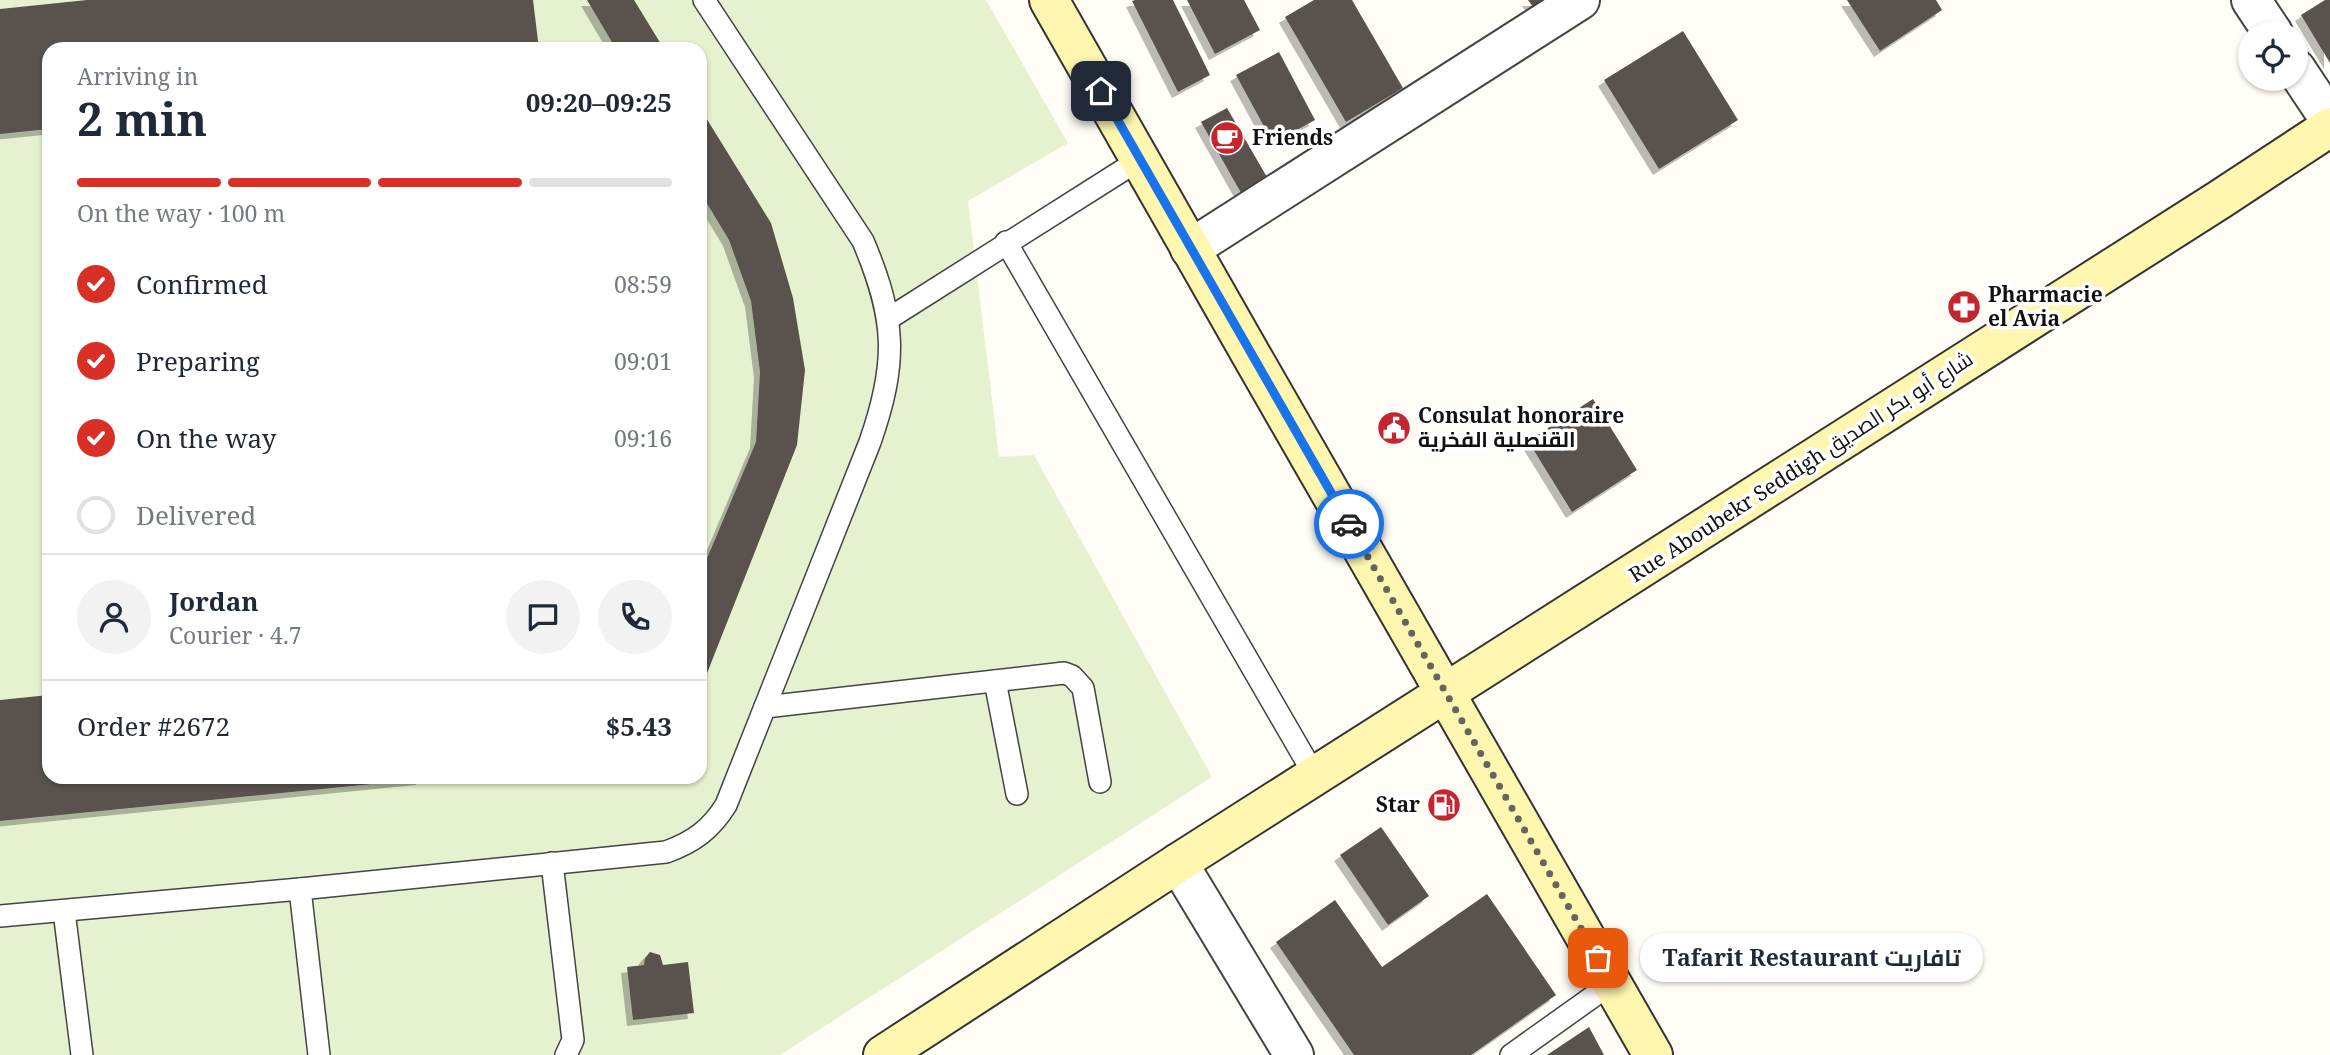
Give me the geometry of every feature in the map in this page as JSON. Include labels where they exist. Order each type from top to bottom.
[{"type":"street","points":[[1049,0],[1653,1055]]},
{"type":"street","points":[[1190,249],[1580,0]]},
{"type":"street","points":[[2251,0],[2265,21]]},
{"type":"street","points":[[2308,87],[2330,120]]},
{"type":"street","name":"Rue Aboubekr Seddigh شارع أبو بكر الصديق","points":[[883,1055],[1178,863],[2330,127]]},
{"type":"street","points":[[1178,863],[1294,1055]]},
{"type":"lane","points":[[0,916],[666,852],[702,835],[716,821],[726,805],[884,402],[890,361],[888,319],[879,279],[863,241],[704,0]]},
{"type":"lane","points":[[888,319],[1139,160]]},
{"type":"lane","points":[[1006,242],[1315,776]]},
{"type":"lane","points":[[765,707],[1064,673],[1079,681],[1083,688],[1100,782]]},
{"type":"lane","points":[[995,681],[1017,794]]},
{"type":"lane","points":[[552,863],[573,1040],[566,1055]]},
{"type":"lane","points":[[300,889],[319,1055]]},
{"type":"lane","points":[[64,911],[82,1055]]},
{"type":"lane","points":[[1511,1055],[1612,983]]},
{"type":"green space","points":[[0,0],[986,0],[1068,143],[968,201],[999,457],[1034,455],[1212,777],[780,1055],[0,1055]]},
{"type":"building","points":[[87,0],[533,0],[538,42],[42,42],[42,130],[0,134],[0,9]]},
{"type":"building","points":[[587,0],[634,0],[660,42],[612,42]]},
{"type":"building","points":[[1173,0],[1210,75],[1178,92],[1132,1]]},
{"type":"building","points":[[1187,0],[1244,0],[1260,30],[1215,54]]},
{"type":"building","points":[[1314,0],[1352,0],[1403,88],[1346,122],[1285,17]]},
{"type":"building","points":[[1528,0],[1566,0],[1540,17]]},
{"type":"building","points":[[1847,0],[1936,0],[1942,10],[1880,51]]},
{"type":"building","points":[[2325,0],[2330,0],[2330,63],[2308,27],[2308,21],[2305,21],[2301,15]]},
{"type":"building","points":[[1683,31],[1738,120],[1659,169],[1604,80]]},
{"type":"building","points":[[1279,52],[1315,120],[1273,143],[1236,75]]},
{"type":"building","points":[[1227,108],[1271,184],[1245,200],[1201,122]]},
{"type":"building","points":[[707,119],[771,223],[793,298],[805,370],[797,445],[707,673],[707,558],[756,442],[760,372],[751,301],[729,240],[707,204]]},
{"type":"building","points":[[1593,399],[1637,470],[1572,512],[1528,441]]},
{"type":"building","points":[[42,696],[42,784],[372,784],[0,821],[0,700]]},
{"type":"building","points":[[1381,827],[1429,896],[1388,925],[1340,855]]},
{"type":"building","points":[[1487,894],[1556,995],[1471,1055],[1354,1055],[1276,942],[1335,900],[1382,967]]},
{"type":"building","points":[[650,952],[660,955],[663,965],[688,962],[694,1013],[633,1020],[627,967],[644,965]]},
{"type":"building","points":[[1589,1027],[1604,1055],[1547,1055]]},
{"type":"way so far","points":[[1349,524],[1598,958]]},
{"type":"place","name":"Friends","points":[[1227,138]]},
{"type":"place","name":"Pharmacie el Avia","points":[[1964,307]]},
{"type":"place","name":"Consulat honoraire القنصلية الفخرية","points":[[1394,428]]},
{"type":"place","name":"Star","points":[[1444,805]]},
{"type":"place","name":"Tafarit Restaurant تافاريت","points":[[1598,958]]},
{"type":"route","points":[[1101,91],[1349,524]]}]
